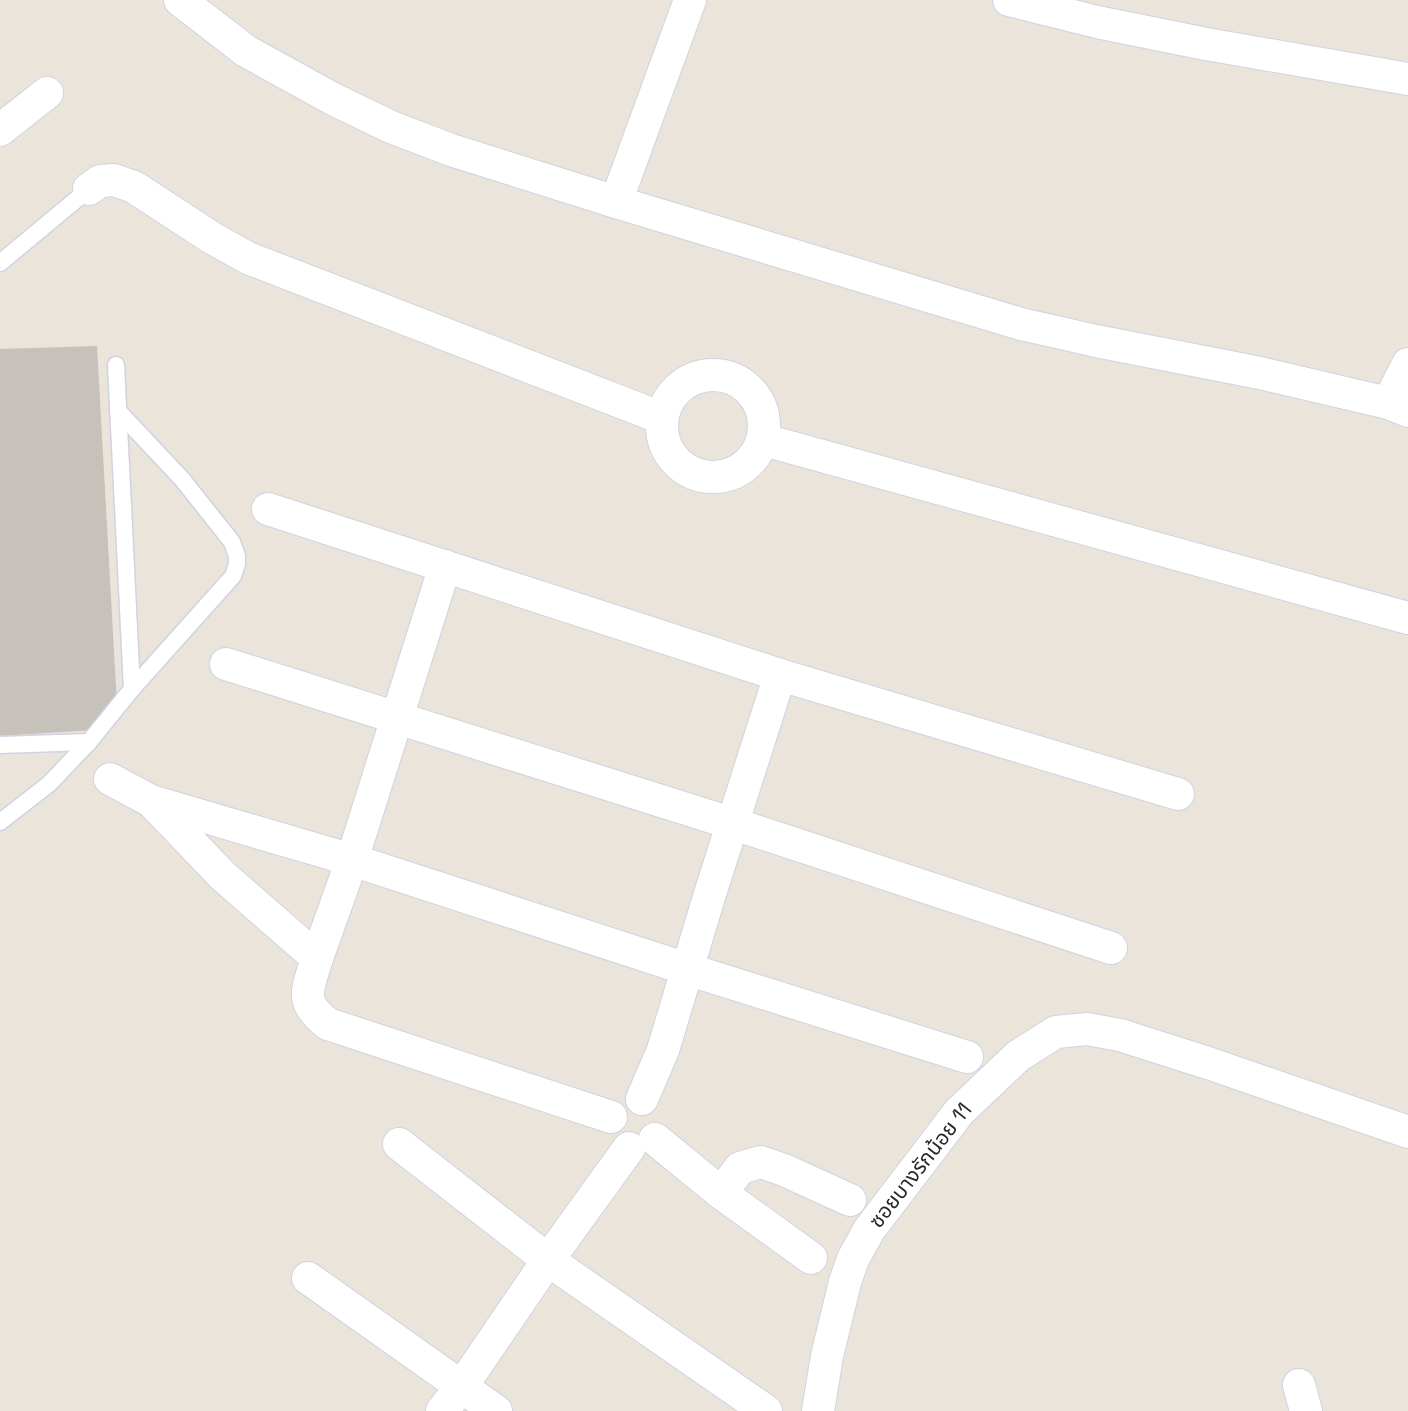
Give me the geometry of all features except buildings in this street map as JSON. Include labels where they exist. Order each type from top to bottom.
[{"type":"street","points":[[180,0],[246,51],[333,99],[391,127],[450,150],[1021,324],[1260,373],[1398,407],[1408,364]]},
{"type":"street","points":[[616,202],[690,0]]},
{"type":"street","points":[[1009,0],[1152,33],[1408,79]]},
{"type":"street","points":[[0,130],[47,93]]},
{"type":"street","points":[[89,189],[100,181],[114,180],[134,187],[212,238],[248,258],[662,418]]},
{"type":"street","points":[[724,375],[750,388],[764,412],[764,440],[750,462],[728,475],[702,477],[679,465],[664,443],[662,418],[673,392],[696,376],[724,375]]},
{"type":"street","points":[[764,440],[1408,618]]},
{"type":"street","points":[[268,509],[780,675],[1178,794]]},
{"type":"street","points":[[445,566],[352,860],[317,958],[307,995],[314,1013],[328,1024],[611,1117]]},
{"type":"street","points":[[226,664],[734,824],[1111,948]]},
{"type":"street","points":[[642,1100],[663,1050],[780,675]]},
{"type":"street","points":[[110,779],[151,801],[352,860],[967,1057]]},
{"type":"street","points":[[151,801],[222,875],[317,958]]},
{"type":"street","name":"ซอยบางรักน้อย 11","points":[[818,1411],[827,1356],[845,1282],[853,1259],[869,1230],[959,1112],[1018,1056],[1056,1032],[1087,1029],[1120,1035],[1408,1132]]},
{"type":"street","points":[[442,1411],[462,1386],[548,1260],[642,1143],[659,1130],[660,1120],[657,1111],[650,1104],[632,1099],[622,1102],[615,1108],[610,1127],[620,1143],[642,1143],[721,1193],[811,1258]]},
{"type":"street","points":[[399,1144],[548,1260],[766,1411]]},
{"type":"street","points":[[721,1193],[740,1168],[760,1162],[784,1170],[850,1200]]},
{"type":"street","points":[[308,1278],[496,1411]]},
{"type":"lane","points":[[0,263],[89,189]]},
{"type":"lane","points":[[116,365],[132,689]]},
{"type":"lane","points":[[0,822],[49,783],[89,742],[132,689],[233,576],[237,564],[232,542],[182,479],[118,411]]},
{"type":"lane","points":[[0,745],[89,742]]}]
